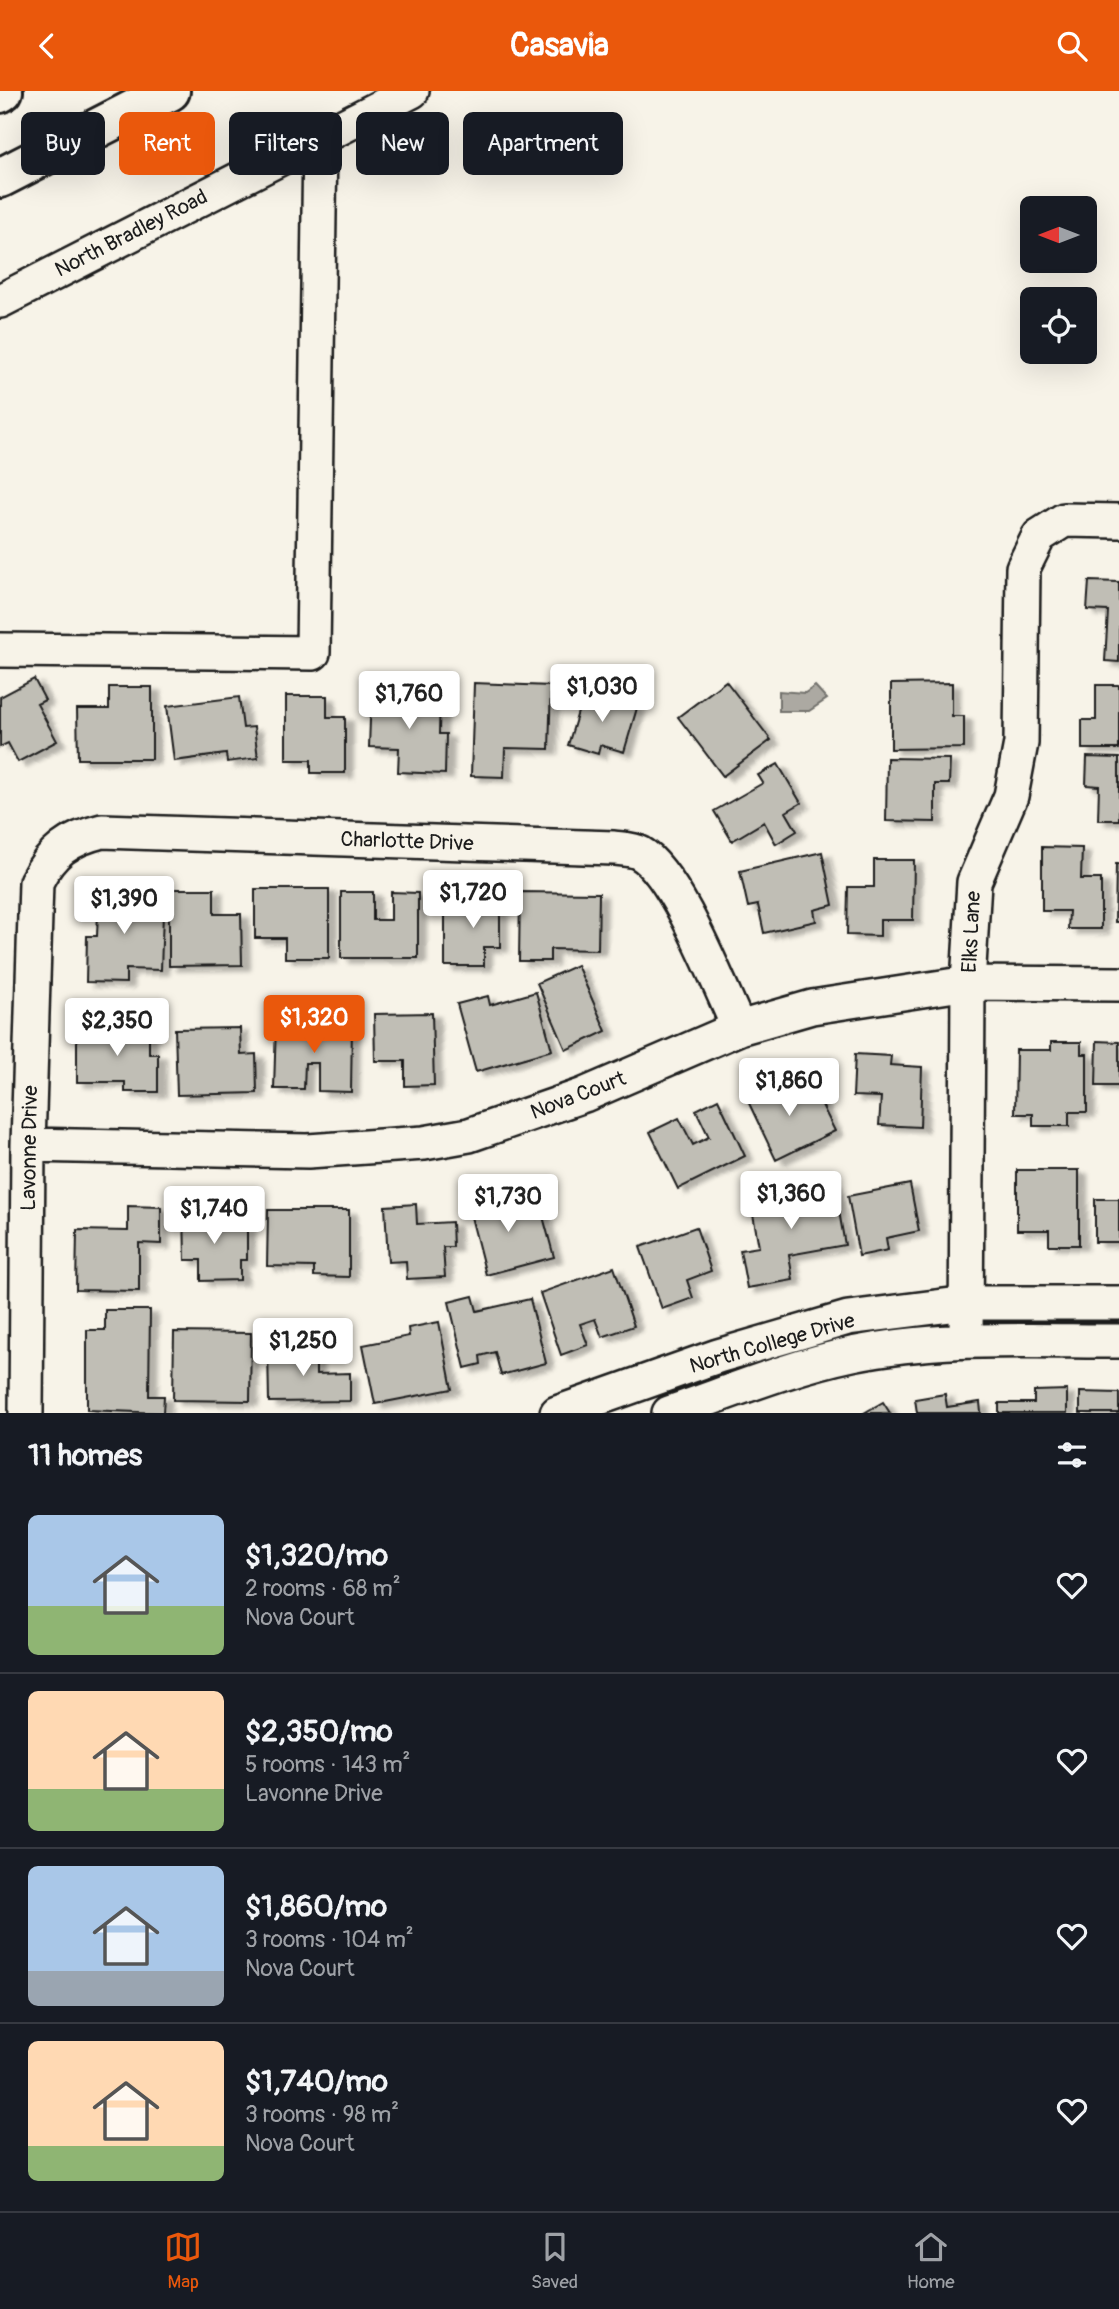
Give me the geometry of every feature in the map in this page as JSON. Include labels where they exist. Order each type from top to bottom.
[{"type":"highway","points":[[0,178],[170,91]]},
{"type":"street","name":"North Bradley Road","points":[[342,128],[412,91]]},
{"type":"street","name":"North Bradley Road","points":[[0,301],[245,175]]},
{"type":"street","points":[[0,650],[313,653],[320,175]]},
{"type":"street","name":"Elks Lane","points":[[966,1341],[968,983],[974,882],[1011,796],[1021,743],[1023,568],[1039,535],[1064,520],[1119,521]]},
{"type":"street","name":"Charlotte Drive","points":[[59,849],[78,837],[102,831],[614,848],[639,852],[656,866],[674,892],[739,1028]]},
{"type":"street","name":"Lavonne Drive","points":[[26,1413],[28,1145],[36,882],[45,864],[59,849]]},
{"type":"street","name":"Nova Court","points":[[28,1145],[307,1151],[424,1143],[469,1135],[584,1095],[739,1028],[812,1007],[968,983],[1119,984]]},
{"type":"street","name":"North College Drive","points":[[557,1413],[718,1356],[848,1318],[967,1303],[1119,1303]]},
{"type":"street","name":"North College Drive","points":[[669,1413],[742,1401],[810,1365],[855,1353],[966,1341],[1119,1342]]},
{"type":"street","points":[[718,1356],[742,1401]]},
{"type":"shaded area","points":[[815,686],[827,699],[809,711],[779,711],[779,691],[805,693]]},
{"type":"building","points":[[1089,581],[1119,582],[1119,662],[1105,661],[1108,611],[1087,610]]},
{"type":"building","points":[[34,679],[45,700],[37,704],[57,741],[18,762],[8,743],[0,747],[0,697]]},
{"type":"building","points":[[726,681],[771,740],[723,776],[678,717]]},
{"type":"building","points":[[474,683],[551,686],[549,749],[505,748],[504,777],[471,776]]},
{"type":"building","points":[[952,683],[952,716],[964,716],[964,748],[891,749],[891,684]]},
{"type":"building","points":[[1096,685],[1119,685],[1119,749],[1082,749],[1082,720],[1096,720]]},
{"type":"building","points":[[109,687],[152,687],[152,759],[78,759],[77,709],[109,709]]},
{"type":"building","points":[[584,692],[637,708],[624,752],[600,745],[598,754],[568,745]]},
{"type":"building","points":[[371,693],[440,695],[439,734],[446,734],[445,774],[398,772],[399,748],[369,747]]},
{"type":"building","points":[[286,696],[327,696],[327,717],[345,717],[345,773],[311,773],[311,760],[286,760]]},
{"type":"building","points":[[239,697],[243,728],[254,727],[258,758],[227,762],[226,754],[174,761],[167,706]]},
{"type":"building","points":[[1087,757],[1119,758],[1119,820],[1098,820],[1099,786],[1086,785]]},
{"type":"building","points":[[887,758],[950,759],[949,784],[935,784],[935,822],[886,821]]},
{"type":"building","points":[[778,764],[801,803],[786,812],[797,831],[776,844],[764,822],[732,841],[714,811],[763,783],[758,775]]},
{"type":"building","points":[[1042,847],[1082,848],[1081,879],[1101,879],[1101,929],[1068,929],[1069,911],[1042,911]]},
{"type":"building","points":[[822,852],[833,905],[814,910],[816,921],[764,933],[758,905],[748,907],[740,871]]},
{"type":"building","points":[[874,860],[914,860],[913,920],[880,920],[880,936],[847,935],[848,887],[874,887]]},
{"type":"building","points":[[1116,864],[1119,864],[1119,922],[1115,922]]},
{"type":"building","points":[[99,888],[152,890],[152,913],[163,913],[161,970],[126,969],[126,983],[86,982],[87,936],[97,936]]},
{"type":"building","points":[[169,889],[214,889],[214,914],[241,914],[242,965],[169,966]]},
{"type":"building","points":[[255,889],[329,889],[329,958],[285,958],[285,938],[255,938]]},
{"type":"building","points":[[468,891],[500,891],[500,947],[484,947],[484,966],[445,966],[445,911],[468,912]]},
{"type":"building","points":[[341,892],[373,892],[373,920],[391,920],[391,892],[418,893],[418,958],[341,958]]},
{"type":"building","points":[[520,892],[599,893],[598,950],[550,949],[550,961],[519,961]]},
{"type":"building","points":[[577,965],[606,1031],[566,1050],[537,983]]},
{"type":"building","points":[[536,992],[552,1050],[476,1072],[457,1004],[488,996],[490,1005]]},
{"type":"building","points":[[432,1013],[434,1085],[405,1086],[405,1061],[375,1061],[374,1014]]},
{"type":"building","points":[[276,1023],[352,1024],[351,1092],[318,1091],[318,1063],[305,1063],[304,1089],[274,1089]]},
{"type":"building","points":[[77,1027],[149,1027],[149,1054],[158,1054],[158,1092],[125,1092],[125,1082],[77,1082]]},
{"type":"building","points":[[240,1028],[241,1055],[256,1054],[257,1093],[177,1095],[175,1029]]},
{"type":"building","points":[[1097,1041],[1119,1042],[1119,1086],[1096,1086]]},
{"type":"building","points":[[1051,1042],[1081,1042],[1081,1054],[1087,1054],[1087,1112],[1069,1112],[1069,1126],[1033,1126],[1033,1114],[1015,1114],[1016,1050],[1051,1050]]},
{"type":"building","points":[[855,1054],[891,1056],[890,1065],[922,1067],[920,1127],[879,1125],[881,1097],[853,1096]]},
{"type":"building","points":[[777,1079],[786,1097],[812,1085],[835,1131],[776,1160],[745,1095]]},
{"type":"building","points":[[718,1099],[745,1156],[678,1189],[650,1132],[679,1118],[693,1145],[709,1137],[696,1110]]},
{"type":"building","points":[[1017,1170],[1079,1170],[1079,1245],[1049,1245],[1049,1230],[1017,1230]]},
{"type":"building","points":[[834,1183],[845,1245],[789,1255],[793,1280],[747,1288],[740,1250],[759,1247],[750,1198]]},
{"type":"building","points":[[910,1184],[919,1231],[886,1238],[888,1250],[859,1256],[848,1196]]},
{"type":"building","points":[[510,1190],[516,1216],[541,1209],[554,1257],[486,1275],[467,1201]]},
{"type":"building","points":[[1095,1199],[1119,1199],[1119,1242],[1095,1242]]},
{"type":"building","points":[[416,1204],[417,1224],[452,1222],[453,1247],[443,1247],[445,1277],[407,1279],[406,1261],[388,1262],[385,1206]]},
{"type":"building","points":[[128,1206],[161,1207],[161,1244],[139,1243],[139,1291],[76,1290],[77,1230],[128,1231]]},
{"type":"building","points":[[184,1209],[216,1209],[216,1228],[247,1228],[247,1260],[240,1260],[240,1280],[201,1281],[201,1260],[185,1260]]},
{"type":"building","points":[[268,1210],[349,1210],[349,1277],[314,1276],[314,1267],[267,1266]]},
{"type":"building","points":[[696,1227],[711,1271],[687,1280],[693,1298],[662,1309],[640,1247]]},
{"type":"building","points":[[614,1267],[634,1326],[602,1337],[595,1319],[580,1324],[588,1345],[561,1355],[540,1293]]},
{"type":"building","points":[[473,1296],[477,1311],[530,1299],[546,1363],[501,1375],[495,1352],[480,1356],[481,1364],[465,1368],[449,1302]]},
{"type":"building","points":[[105,1310],[150,1310],[149,1396],[164,1396],[163,1413],[87,1410],[87,1330],[105,1330]]},
{"type":"building","points":[[439,1322],[452,1389],[375,1404],[363,1345],[409,1336],[408,1328]]},
{"type":"building","points":[[174,1332],[251,1333],[250,1401],[173,1400]]},
{"type":"building","points":[[316,1347],[316,1374],[350,1373],[350,1401],[269,1402],[268,1348]]},
{"type":"building","points":[[1067,1390],[1067,1413],[999,1413],[999,1403],[1034,1403],[1034,1391]]},
{"type":"building","points":[[1080,1392],[1119,1393],[1119,1413],[1080,1413]]},
{"type":"building","points":[[945,1394],[947,1407],[980,1402],[981,1413],[917,1413],[915,1399]]},
{"type":"building","points":[[883,1402],[890,1413],[864,1413]]}]
